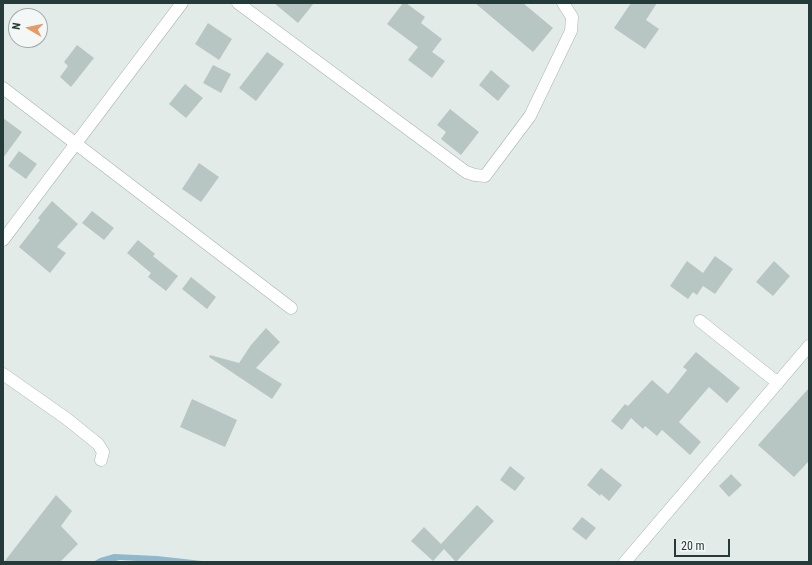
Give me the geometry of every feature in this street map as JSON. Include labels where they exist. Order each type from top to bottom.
[{"type":"street","points":[[3,240],[182,3]]},
{"type":"street","points":[[238,3],[466,172],[485,176],[530,116],[571,31],[572,17],[562,3]]},
{"type":"street","points":[[3,88],[291,308]]},
{"type":"street","points":[[700,321],[778,383]]},
{"type":"street","points":[[625,562],[809,346]]},
{"type":"street","points":[[3,374],[67,419],[98,444],[102,452],[101,460]]},
{"type":"water","points":[[114,554],[157,556],[211,562],[153,562],[120,560],[111,562],[93,562],[100,558]]},
{"type":"building","points":[[274,3],[314,3],[298,23]]},
{"type":"building","points":[[403,3],[406,3],[425,17],[421,23],[442,39],[432,52],[445,61],[432,78],[408,60],[418,47],[387,24]]},
{"type":"building","points":[[475,3],[523,3],[553,28],[533,52]]},
{"type":"building","points":[[631,3],[657,3],[646,20],[659,29],[645,49],[614,28]]},
{"type":"building","points":[[208,23],[232,39],[219,60],[195,44]]},
{"type":"building","points":[[77,45],[94,58],[71,87],[60,77],[68,66],[64,62]]},
{"type":"building","points":[[267,52],[284,64],[256,101],[239,88]]},
{"type":"building","points":[[213,65],[231,74],[221,93],[203,83]]},
{"type":"building","points":[[491,70],[510,86],[498,101],[479,85]]},
{"type":"building","points":[[185,84],[203,98],[186,118],[169,104]]},
{"type":"building","points":[[450,109],[479,132],[461,155],[441,139],[446,132],[437,125]]},
{"type":"building","points":[[3,118],[22,132],[3,158]]},
{"type":"building","points":[[19,151],[37,164],[26,179],[8,166]]},
{"type":"building","points":[[199,163],[219,177],[201,202],[182,189]]},
{"type":"building","points":[[52,201],[78,224],[57,247],[66,253],[50,273],[19,247],[40,220],[38,218]]},
{"type":"building","points":[[92,211],[114,228],[104,240],[82,223]]},
{"type":"building","points":[[138,240],[155,254],[153,256],[178,276],[166,291],[148,277],[151,273],[127,253]]},
{"type":"building","points":[[715,256],[733,269],[715,294],[703,286],[697,295],[693,292],[688,299],[670,286],[687,261],[703,273]]},
{"type":"building","points":[[774,261],[790,276],[773,296],[756,282]]},
{"type":"building","points":[[191,277],[216,297],[207,309],[182,289]]},
{"type":"building","points":[[266,328],[280,342],[256,368],[282,384],[272,399],[209,357],[210,355],[239,363],[251,345]]},
{"type":"building","points":[[696,352],[740,388],[727,403],[709,387],[679,422],[701,442],[690,455],[662,430],[657,436],[645,426],[643,429],[631,418],[622,430],[611,421],[625,404],[628,406],[652,380],[668,394],[687,370],[683,367]]},
{"type":"building","points":[[809,388],[809,461],[794,477],[758,445]]},
{"type":"building","points":[[192,399],[237,420],[225,447],[180,427]]},
{"type":"building","points":[[510,466],[525,478],[515,491],[500,480]]},
{"type":"building","points":[[601,468],[622,485],[609,501],[601,494],[600,496],[587,485]]},
{"type":"building","points":[[731,474],[742,485],[729,497],[719,486]]},
{"type":"building","points":[[56,495],[72,511],[61,526],[78,544],[60,562],[4,562]]},
{"type":"building","points":[[477,505],[494,521],[456,562],[444,549],[433,561],[411,541],[424,527],[441,544]]},
{"type":"building","points":[[582,517],[596,528],[586,540],[572,529]]}]
